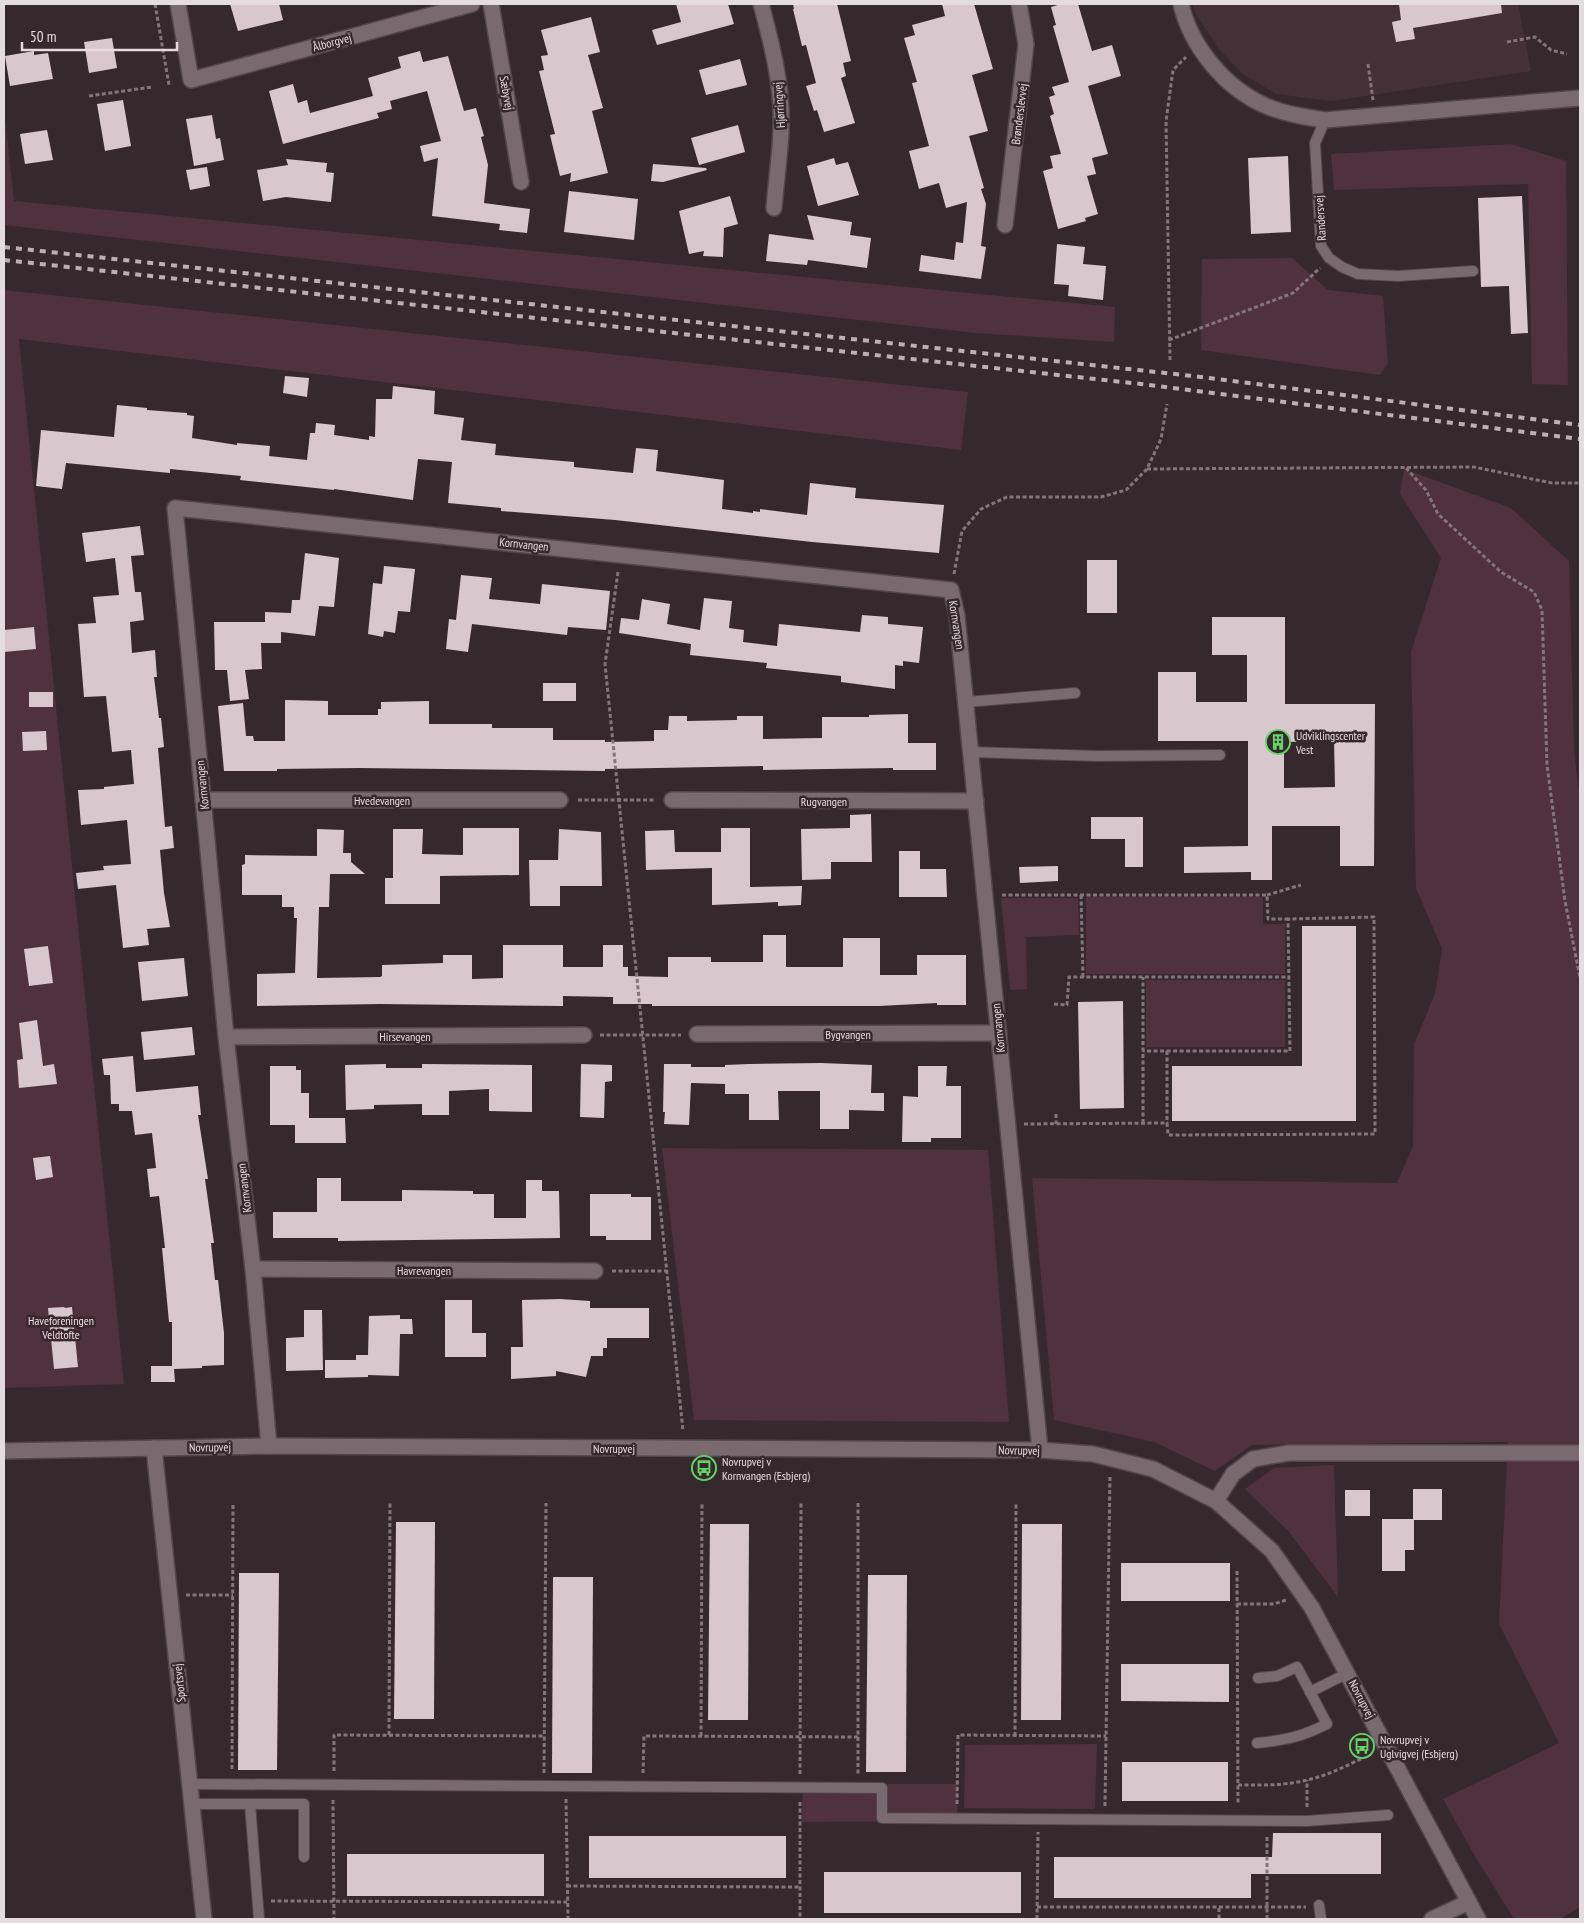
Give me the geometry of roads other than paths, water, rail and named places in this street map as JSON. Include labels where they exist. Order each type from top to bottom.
[{"type":"street","name":"Ålborgvej","points":[[178,4],[191,80],[430,9],[472,4]]},
{"type":"street","name":"Sæbyvej","points":[[491,4],[521,182]]},
{"type":"street","name":"Hjørringvej","points":[[761,4],[774,51],[780,98],[781,130],[774,208]]},
{"type":"street","name":"Brønderslevvej","points":[[1005,225],[1026,44],[1019,4]]},
{"type":"street","points":[[1181,4],[1184,16],[1198,45],[1216,69],[1239,90],[1266,106],[1295,116],[1325,120],[1580,98]]},
{"type":"street","name":"Kornvangen","points":[[268,1446],[253,1269],[226,1037],[175,508],[951,590],[957,616],[966,702],[1040,1450]]},
{"type":"street","name":"Hvedevangen","points":[[203,800],[560,800]]},
{"type":"street","name":"Rugvangen","points":[[672,800],[976,801]]},
{"type":"street","name":"Bygvangen","points":[[697,1034],[999,1033]]},
{"type":"street","name":"Hirsevangen","points":[[226,1037],[584,1035]]},
{"type":"street","name":"Havrevangen","points":[[253,1269],[595,1271]]},
{"type":"street","name":"Novrupvej","points":[[4,1451],[268,1446],[1040,1450],[1093,1454],[1153,1469],[1216,1500],[1272,1551],[1312,1608],[1478,1919]]},
{"type":"street","name":"Sportsvej","points":[[154,1448],[204,1919]]},
{"type":"street","points":[[1216,1500],[1233,1474],[1253,1459],[1289,1453],[1580,1453]]},
{"type":"street","points":[[1432,1919],[1468,1902]]},
{"type":"lane","name":"Randersvej","points":[[1325,120],[1315,143],[1322,246],[1329,258],[1342,267],[1358,274],[1398,276],[1473,271]]},
{"type":"lane","points":[[966,702],[1075,693]]},
{"type":"lane","points":[[971,752],[1098,756],[1220,756]]},
{"type":"lane","points":[[1257,1743],[1285,1740],[1306,1734],[1327,1724],[1297,1667],[1276,1676],[1258,1678]]},
{"type":"lane","points":[[1310,1692],[1348,1673]]},
{"type":"lane","points":[[190,1784],[882,1788],[882,1818],[1307,1821],[1388,1815]]},
{"type":"lane","points":[[192,1804],[304,1804],[304,1857]]},
{"type":"lane","points":[[250,1804],[260,1919]]},
{"type":"lane","points":[[1319,1905],[1321,1919]]},
{"type":"railway","points":[[4,247],[1193,376],[1580,425]]},
{"type":"railway","points":[[4,260],[1141,384],[1580,439]]},
{"type":"place","name":"Udviklingscenter Vest","points":[[1278,742]]},
{"type":"place","name":"Novrupvej v Kornvangen (Esbjerg)","points":[[704,1468]]},
{"type":"place","name":"Novrupvej v Uglvigvej (Esbjerg)","points":[[1362,1746]]},
{"type":"park label","name":"Haveforeningen Veldtofte","points":[[61,1327]]}]
